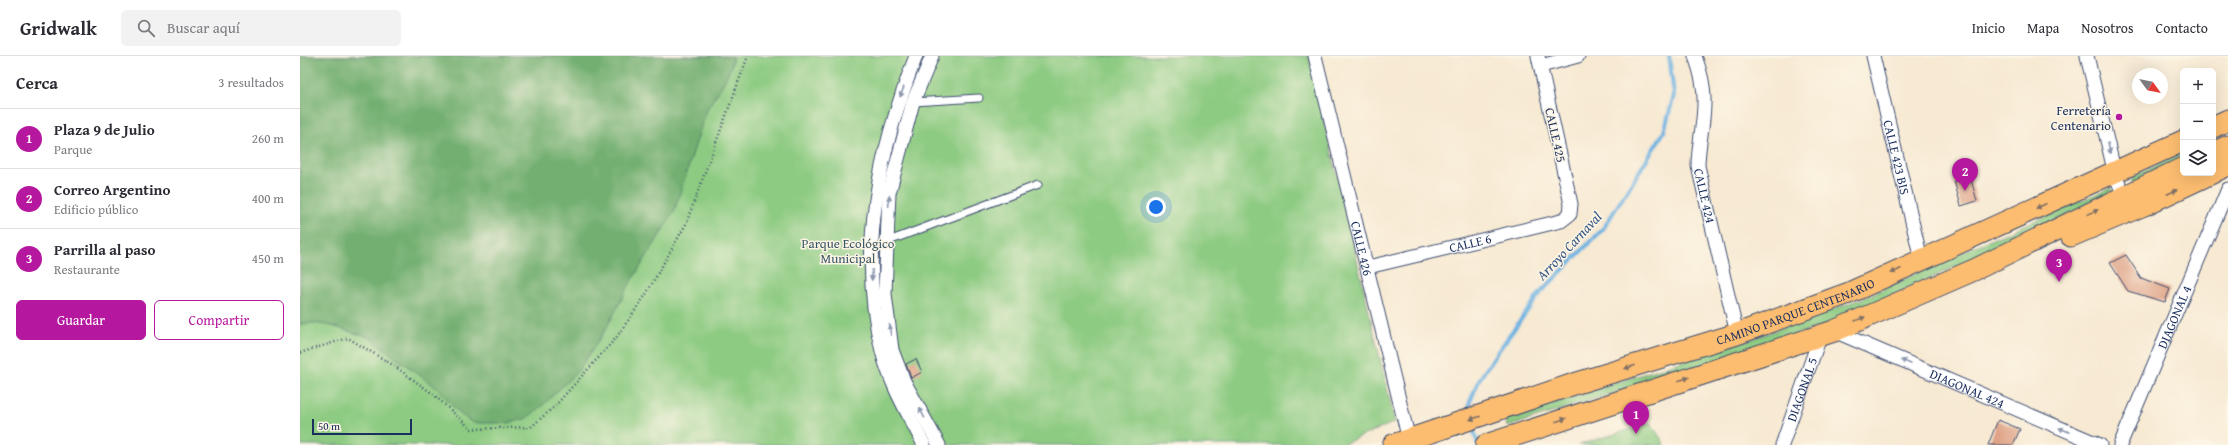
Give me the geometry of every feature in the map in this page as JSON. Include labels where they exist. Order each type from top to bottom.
[{"type":"main road","points":[[2216,126],[2228,120]]},
{"type":"main road","name":"CAMINO PARQUE CENTENARIO","points":[[1401,442],[1512,405],[1737,334],[1849,293],[1921,259],[2115,174],[2180,142]]},
{"type":"main road","points":[[2216,152],[2228,146]]},
{"type":"main road","points":[[2216,171],[2228,165]]},
{"type":"main road","name":"CAMINO PARQUE CENTENARIO","points":[[1486,445],[1827,332],[1974,270],[2180,169]]},
{"type":"main road","points":[[1974,270],[2089,230],[2205,176]]},
{"type":"main road","points":[[2124,196],[2144,205]]},
{"type":"street","points":[[916,56],[896,110],[876,186],[871,293],[882,352],[894,370],[924,445]]},
{"type":"street","points":[[894,370],[885,294],[886,238],[889,193],[912,107],[932,56]]},
{"type":"street","name":"CALLE 426","points":[[1315,56],[1368,267],[1401,442]]},
{"type":"street","points":[[1539,61],[1578,56]]},
{"type":"street","name":"CALLE 424","points":[[1695,56],[1702,77],[1704,99],[1698,146],[1698,166],[1737,334]]},
{"type":"street","name":"CALLE 423 BIS","points":[[1873,56],[1921,259]]},
{"type":"street","points":[[2087,56],[2115,174],[2124,196]]},
{"type":"street","name":"CALLE 425","points":[[1539,61],[1571,204],[1570,214]]},
{"type":"street","points":[[896,110],[912,107]]},
{"type":"street","points":[[2216,173],[2228,178]]},
{"type":"street","name":"DIAGONAL 4","points":[[2120,445],[2228,189]]},
{"type":"street","name":"CALLE 6","points":[[1368,267],[1561,221],[1570,214]]},
{"type":"street","points":[[873,234],[886,238]]},
{"type":"street","name":"DIAGONAL 5","points":[[1782,445],[1827,332]]},
{"type":"street","name":"DIAGONAL 424","points":[[1827,332],[2100,445]]},
{"type":"street","points":[[900,384],[939,445]]},
{"type":"lane","points":[[912,107],[979,98]]},
{"type":"lane","points":[[886,238],[1038,185]]},
{"type":"path","points":[[300,353],[348,338],[393,365],[433,394],[471,428],[531,427],[554,408],[616,338],[645,296],[686,224],[748,56]]},
{"type":"green space","name":"Parque Ecológico Municipal","points":[[300,56],[1309,56],[1395,422],[1341,445],[300,445]]},
{"type":"green space","points":[[300,56],[733,56],[731,67],[724,82],[706,111],[674,212],[629,285],[606,329],[578,371],[540,408],[525,419],[508,423],[473,423],[460,414],[437,388],[368,337],[332,326],[313,323],[300,324]]},
{"type":"green space","points":[[2180,154],[2180,161],[2133,184],[2131,178]]},
{"type":"green space","points":[[2111,188],[2113,193],[1841,320],[1507,427],[1506,419],[1763,335],[1866,297],[1974,247]]},
{"type":"green space","points":[[1651,423],[1665,445],[1578,445]]},
{"type":"building","points":[[1970,176],[1977,201],[1961,206],[1954,181]]},
{"type":"building","points":[[2126,255],[2141,278],[2170,289],[2165,302],[2128,291],[2110,263]]},
{"type":"building","points":[[916,359],[922,372],[911,378],[906,364]]},
{"type":"building","points":[[1998,420],[2020,429],[2013,445],[1988,445]]},
{"type":"waterway","name":"Arroyo Carnaval","points":[[1469,413],[1469,404],[1479,380],[1496,354],[1541,292],[1603,229],[1664,132],[1674,95],[1669,56]]},
{"type":"waterway","name":"Arroyo Carnaval","points":[[1472,425],[1478,445]]},
{"type":"place","name":"Ferretería Centenario","points":[[2119,117]]},
{"type":"place","name":"Correo Argentino","points":[[1965,191]]},
{"type":"place","name":"Parrilla al paso","points":[[2059,282]]},
{"type":"place","name":"Plaza 9 de Julio","points":[[1636,434]]}]
